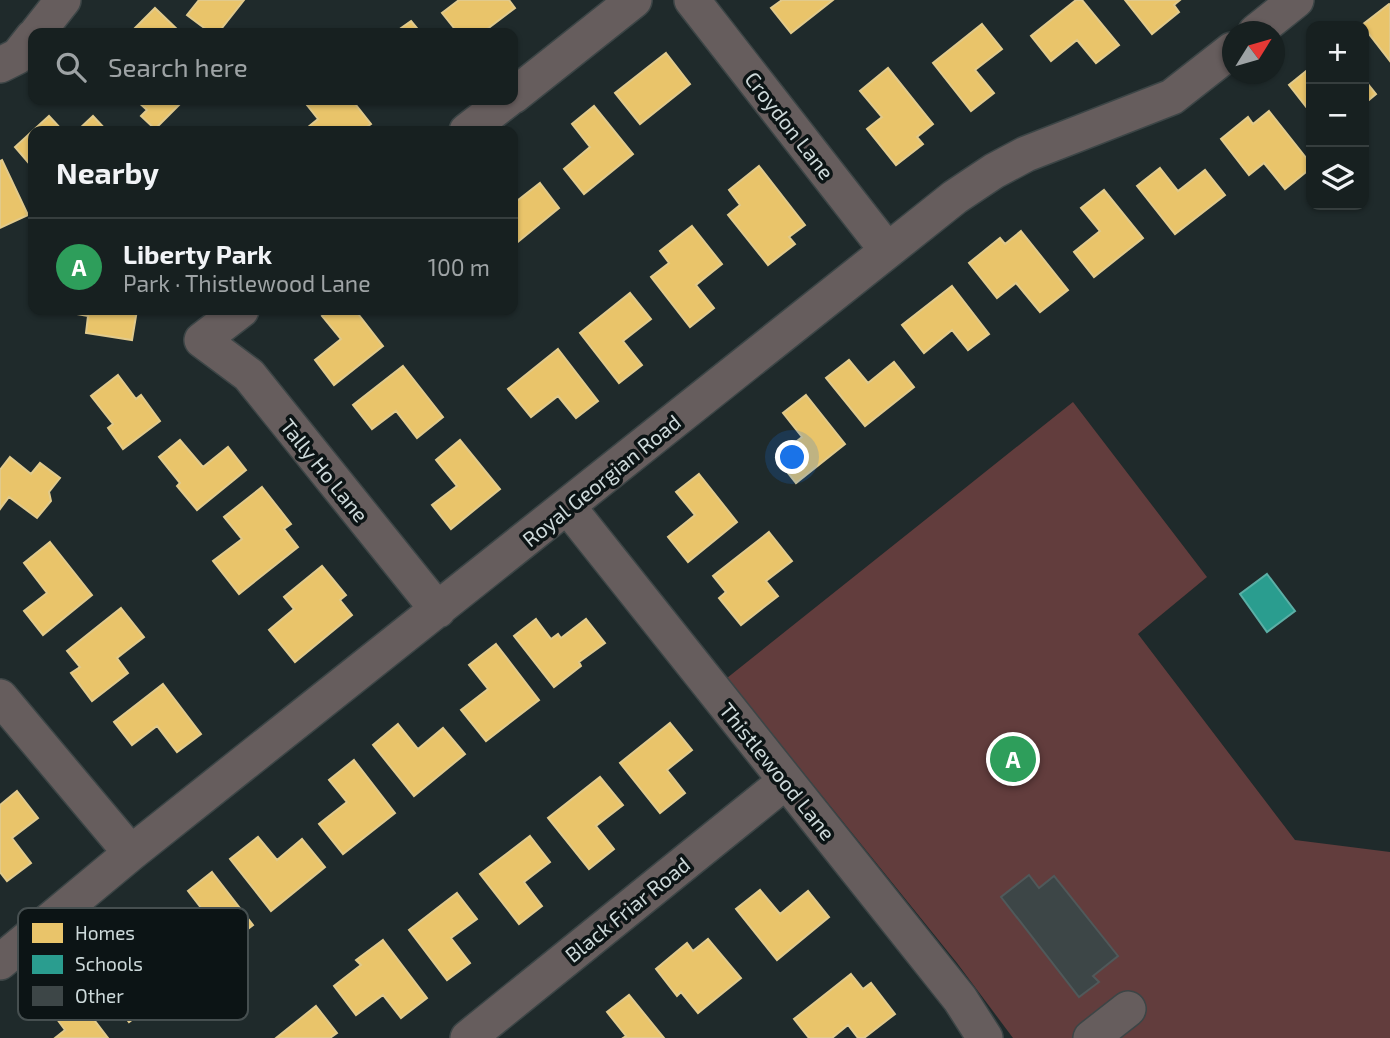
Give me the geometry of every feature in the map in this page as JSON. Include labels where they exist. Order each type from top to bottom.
[{"type":"street","points":[[41,28],[63,0]]},
{"type":"street","points":[[518,92],[634,0]]},
{"type":"street","name":"Croydon Lane","points":[[692,0],[887,250]]},
{"type":"street","points":[[1270,21],[1296,0]]},
{"type":"street","points":[[0,65],[18,56],[28,44]]},
{"type":"street","name":"Royal Georgian Road","points":[[65,908],[955,197],[1026,153],[1172,97],[1222,58]]},
{"type":"street","points":[[474,126],[501,105]]},
{"type":"street","name":"Tally Ho Lane","points":[[234,315],[202,340],[249,375],[438,610]]},
{"type":"street","name":"Thistlewood Lane","points":[[568,507],[960,999],[985,1038]]},
{"type":"street","points":[[0,697],[131,853]]},
{"type":"street","name":"Black Friar Road","points":[[488,1032],[786,781]]},
{"type":"street","name":"Royal Georgian Road","points":[[0,962],[18,947]]},
{"type":"street","points":[[1091,1038],[1128,1009]]},
{"type":"shaded area","points":[[1073,402],[1207,577],[1138,634],[1295,840],[1390,852],[1390,1038],[1013,1038],[957,963],[727,678]]},
{"type":"building: Homes","points":[[199,0],[244,0],[222,28],[204,28],[187,15]]},
{"type":"building: Homes","points":[[459,0],[509,0],[515,8],[489,28],[454,28],[442,13]]},
{"type":"building: Homes","points":[[782,0],[833,0],[791,33],[771,8]]},
{"type":"building: Homes","points":[[1076,0],[1082,0],[1119,45],[1096,63],[1077,40],[1051,61],[1031,36]]},
{"type":"building: Homes","points":[[1125,0],[1180,0],[1174,5],[1179,12],[1152,34]]},
{"type":"building: Homes","points":[[1390,5],[1390,61],[1369,34],[1367,21]]},
{"type":"building: Homes","points":[[155,8],[176,28],[135,28]]},
{"type":"building: Homes","points":[[411,21],[417,28],[401,28]]},
{"type":"building: Homes","points":[[982,24],[1002,49],[975,70],[994,93],[971,111],[933,63]]},
{"type":"building: Homes","points":[[666,53],[690,84],[640,124],[615,93]]},
{"type":"building: Homes","points":[[888,68],[933,124],[917,137],[923,144],[896,165],[867,129],[882,117],[860,91]]},
{"type":"building: Homes","points":[[1306,71],[1306,107],[1289,85]]},
{"type":"building: Homes","points":[[1369,85],[1376,94],[1369,100]]},
{"type":"building: Homes","points":[[142,105],[179,105],[158,126],[152,126],[141,116],[147,110]]},
{"type":"building: Homes","points":[[307,105],[356,105],[371,124],[309,126],[318,119]]},
{"type":"building: Homes","points":[[594,106],[633,154],[584,194],[564,169],[590,147],[572,124]]},
{"type":"building: Homes","points":[[1269,111],[1306,158],[1306,172],[1285,189],[1264,163],[1249,175],[1221,139],[1248,117],[1253,124]]},
{"type":"building: Homes","points":[[49,116],[58,126],[38,126]]},
{"type":"building: Homes","points":[[93,116],[102,126],[82,126]]},
{"type":"building: Homes","points":[[28,135],[28,162],[15,147]]},
{"type":"building: Homes","points":[[2,160],[28,215],[0,228],[0,161]]},
{"type":"building: Homes","points":[[759,166],[805,225],[789,237],[795,244],[768,265],[728,215],[740,205],[729,190]]},
{"type":"building: Homes","points":[[1160,168],[1178,191],[1205,170],[1225,195],[1175,234],[1137,186]]},
{"type":"building: Homes","points":[[540,183],[559,208],[518,242],[518,200]]},
{"type":"building: Homes","points":[[1104,190],[1143,238],[1094,277],[1074,252],[1100,231],[1081,208]]},
{"type":"building: Homes","points":[[692,226],[722,264],[696,285],[714,308],[690,327],[651,277],[669,263],[660,251]]},
{"type":"building: Homes","points":[[1021,231],[1068,290],[1040,312],[1016,283],[997,298],[969,263],[1000,238],[1005,244]]},
{"type":"building: Homes","points":[[952,286],[989,334],[968,350],[952,330],[924,353],[902,325]]},
{"type":"building: Homes","points":[[630,293],[651,319],[623,341],[642,365],[619,383],[580,333]]},
{"type":"building: Homes","points":[[82,315],[136,315],[132,340],[86,333],[88,316]]},
{"type":"building: Homes","points":[[359,315],[383,346],[334,385],[315,360],[341,339],[322,316]]},
{"type":"building: Homes","points":[[558,349],[598,401],[576,418],[558,396],[531,417],[508,389]]},
{"type":"building: Homes","points":[[849,360],[868,383],[894,362],[914,387],[865,426],[826,378]]},
{"type":"building: Homes","points":[[403,366],[443,417],[417,438],[396,411],[372,429],[353,405]]},
{"type":"building: Homes","points":[[118,375],[136,399],[141,395],[160,421],[123,449],[108,428],[113,424],[91,396]]},
{"type":"building: Homes","points":[[806,395],[845,444],[796,483],[776,458],[802,437],[783,413]]},
{"type":"building: Homes","points":[[180,440],[203,467],[228,447],[246,470],[197,510],[177,486],[180,483],[159,457]]},
{"type":"building: Homes","points":[[460,440],[500,489],[451,529],[432,505],[457,486],[436,460]]},
{"type":"building: Homes","points":[[10,457],[31,474],[40,463],[60,478],[49,492],[51,501],[37,518],[9,497],[0,509],[0,470]]},
{"type":"building: Homes","points":[[699,474],[737,522],[688,562],[668,537],[695,515],[676,492]]},
{"type":"building: Homes","points":[[262,487],[291,524],[284,529],[298,547],[239,594],[213,561],[242,539],[224,517]]},
{"type":"building: Homes","points":[[769,532],[792,561],[766,581],[778,596],[741,625],[719,598],[726,592],[713,576]]},
{"type":"building: Homes","points":[[50,542],[92,595],[43,635],[24,611],[47,593],[24,563]]},
{"type":"building: Homes","points":[[322,566],[346,595],[340,600],[352,615],[295,662],[269,630],[294,609],[284,597]]},
{"type":"building: Homes","points":[[121,608],[144,637],[117,658],[128,673],[92,701],[71,673],[80,667],[67,651]]},
{"type":"building: Homes","points":[[536,619],[551,639],[558,634],[561,638],[586,619],[605,643],[579,662],[581,666],[554,687],[514,636]]},
{"type":"building: Homes","points":[[496,644],[539,700],[486,741],[461,710],[488,689],[469,665]]},
{"type":"building: Homes","points":[[163,684],[201,734],[177,752],[157,726],[132,745],[114,722]]},
{"type":"building: Homes","points":[[670,723],[692,750],[667,770],[685,793],[660,813],[620,763]]},
{"type":"building: Homes","points":[[398,724],[418,749],[443,728],[465,754],[414,796],[373,745]]},
{"type":"building: Homes","points":[[354,760],[395,813],[343,854],[319,824],[347,802],[329,780]]},
{"type":"building: Homes","points":[[600,777],[623,805],[596,826],[614,849],[589,869],[548,818]]},
{"type":"building: Homes","points":[[17,791],[38,818],[12,838],[31,863],[7,881],[0,872],[0,805]]},
{"type":"building: Homes","points":[[530,836],[550,862],[524,882],[542,906],[519,924],[480,874]]},
{"type":"building: Homes","points":[[258,837],[277,860],[302,839],[325,867],[271,911],[230,859]]},
{"type":"building: Homes","points":[[212,872],[240,908],[201,908],[188,891]]},
{"type":"building: Homes","points":[[760,890],[780,914],[808,891],[829,917],[777,960],[736,909]]},
{"type":"building: Homes","points":[[457,893],[477,919],[451,938],[470,963],[447,980],[409,930]]},
{"type":"building: Homes","points":[[708,939],[741,978],[698,1013],[681,992],[677,996],[656,969],[687,943],[693,951]]},
{"type":"building: Homes","points":[[383,940],[427,998],[401,1018],[383,995],[356,1015],[334,986],[361,965],[356,960]]},
{"type":"building: Homes","points":[[851,974],[863,989],[871,983],[895,1014],[864,1038],[858,1038],[848,1025],[832,1038],[809,1038],[794,1019]]},
{"type":"building: Homes","points":[[629,995],[664,1038],[623,1038],[626,1036],[607,1012]]},
{"type":"building: Homes","points":[[316,1006],[337,1033],[330,1038],[276,1038]]},
{"type":"building: Homes","points":[[58,1020],[94,1020],[108,1038],[55,1038],[65,1030]]},
{"type":"building: Schools","points":[[1267,574],[1295,611],[1267,632],[1240,594]]},
{"type":"building: Other","points":[[1029,875],[1039,888],[1054,876],[1118,956],[1093,976],[1099,982],[1079,997],[1001,897]]},
{"type":"place","name":"Liberty Park","points":[[1013,759]]}]
